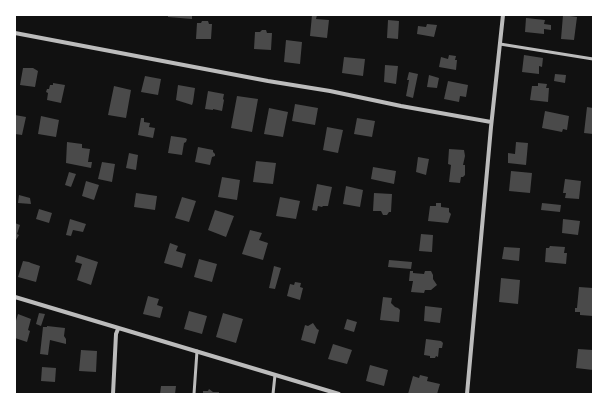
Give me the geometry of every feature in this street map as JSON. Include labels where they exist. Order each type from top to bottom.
[{"type":"street","points":[[467,394],[491,122],[503,15]]},
{"type":"street","points":[[15,33],[491,122]]},
{"type":"street","points":[[15,297],[339,394]]},
{"type":"street","points":[[113,394],[116,334],[118,329]]},
{"type":"lane","points":[[500,44],[593,59]]},
{"type":"lane","points":[[194,394],[197,351]]},
{"type":"lane","points":[[273,394],[275,374]]},
{"type":"building","points":[[168,15],[192,15],[192,19],[168,17]]},
{"type":"building","points":[[312,15],[317,15],[316,19],[329,20],[327,38],[310,36]]},
{"type":"building","points":[[563,15],[577,17],[574,40],[561,39]]},
{"type":"building","points":[[526,18],[545,20],[544,24],[551,25],[551,30],[544,29],[544,34],[525,32]]},
{"type":"building","points":[[388,20],[399,21],[398,39],[387,38]]},
{"type":"building","points":[[202,21],[208,21],[209,24],[212,24],[211,39],[196,39],[197,23],[201,23]]},
{"type":"building","points":[[427,24],[437,25],[434,37],[417,34],[418,26],[426,27]]},
{"type":"building","points":[[262,30],[266,30],[267,33],[272,33],[271,50],[254,49],[255,32],[260,32]]},
{"type":"building","points":[[286,40],[302,42],[300,64],[284,62]]},
{"type":"building","points":[[449,55],[456,56],[456,70],[439,67],[441,57],[448,59]]},
{"type":"building","points":[[524,55],[543,58],[542,67],[539,66],[539,74],[522,72]]},
{"type":"building","points":[[344,57],[365,59],[363,76],[342,73]]},
{"type":"building","points":[[385,65],[398,66],[396,84],[384,82]]},
{"type":"building","points":[[23,68],[33,68],[38,71],[35,87],[20,85]]},
{"type":"building","points":[[409,72],[418,74],[413,98],[406,96]]},
{"type":"building","points":[[555,74],[566,75],[565,83],[554,81]]},
{"type":"building","points":[[429,75],[439,78],[437,88],[427,87]]},
{"type":"building","points":[[145,76],[161,79],[158,95],[141,92]]},
{"type":"building","points":[[448,81],[468,85],[466,97],[460,96],[459,102],[444,99]]},
{"type":"building","points":[[53,83],[65,85],[61,103],[47,100],[47,89],[49,89],[50,85],[53,85]]},
{"type":"building","points":[[538,83],[547,84],[546,88],[549,88],[548,102],[530,100],[532,86],[538,86]]},
{"type":"building","points":[[178,85],[195,88],[192,105],[176,100]]},
{"type":"building","points":[[114,86],[131,90],[126,118],[108,115]]},
{"type":"building","points":[[208,91],[224,94],[222,111],[205,109]]},
{"type":"building","points":[[237,96],[258,99],[252,132],[231,128]]},
{"type":"building","points":[[295,104],[318,108],[315,125],[292,121]]},
{"type":"building","points":[[587,107],[593,108],[593,134],[584,133]]},
{"type":"building","points":[[269,108],[288,112],[283,137],[264,134]]},
{"type":"building","points":[[545,111],[569,116],[567,130],[563,129],[562,132],[542,128]]},
{"type":"building","points":[[15,115],[26,117],[22,135],[15,134]]},
{"type":"building","points":[[41,116],[59,120],[56,137],[38,134]]},
{"type":"building","points":[[141,118],[144,118],[144,122],[150,123],[149,127],[155,128],[153,138],[138,135]]},
{"type":"building","points":[[357,118],[375,121],[372,137],[354,134]]},
{"type":"building","points":[[327,127],[343,130],[338,153],[323,150]]},
{"type":"building","points":[[171,136],[187,139],[184,143],[182,155],[168,153]]},
{"type":"building","points":[[67,142],[82,144],[82,148],[90,149],[88,162],[92,162],[91,168],[66,163]]},
{"type":"building","points":[[516,142],[528,143],[526,165],[508,163],[508,153],[515,154]]},
{"type":"building","points":[[198,147],[213,150],[215,156],[212,157],[210,165],[195,162]]},
{"type":"building","points":[[449,149],[464,150],[465,156],[463,165],[465,165],[465,175],[461,177],[460,183],[449,182],[451,165],[448,164]]},
{"type":"building","points":[[129,153],[138,155],[136,170],[126,168]]},
{"type":"building","points":[[418,157],[429,159],[426,175],[416,172]]},
{"type":"building","points":[[256,161],[276,163],[273,184],[253,182]]},
{"type":"building","points":[[102,162],[115,164],[112,182],[98,179]]},
{"type":"building","points":[[373,167],[396,171],[394,184],[371,179]]},
{"type":"building","points":[[511,171],[532,173],[530,193],[509,191]]},
{"type":"building","points":[[69,172],[76,174],[71,187],[65,185]]},
{"type":"building","points":[[222,177],[240,180],[237,200],[218,197]]},
{"type":"building","points":[[565,179],[581,181],[579,199],[565,198],[566,193],[563,193]]},
{"type":"building","points":[[86,181],[99,185],[94,200],[82,196]]},
{"type":"building","points":[[317,184],[332,187],[328,206],[318,206],[317,211],[312,210]]},
{"type":"building","points":[[346,186],[363,190],[360,207],[343,204]]},
{"type":"building","points":[[136,193],[157,196],[155,210],[134,207]]},
{"type":"building","points":[[374,193],[392,194],[391,212],[387,215],[383,215],[381,211],[373,211]]},
{"type":"building","points":[[19,195],[30,198],[31,204],[18,203]]},
{"type":"building","points":[[182,197],[196,201],[189,222],[175,218]]},
{"type":"building","points":[[280,197],[300,201],[296,219],[276,216]]},
{"type":"building","points":[[436,203],[441,203],[441,207],[449,208],[449,212],[451,214],[448,223],[428,221],[430,206],[436,206]]},
{"type":"building","points":[[542,203],[561,205],[560,212],[541,210]]},
{"type":"building","points":[[39,209],[52,213],[49,223],[36,219]]},
{"type":"building","points":[[215,210],[234,216],[226,237],[208,230]]},
{"type":"building","points":[[70,219],[86,224],[83,232],[73,230],[71,236],[66,235]]},
{"type":"building","points":[[563,219],[580,221],[578,235],[562,233]]},
{"type":"building","points":[[15,223],[20,225],[17,234],[19,235],[16,240],[15,239]]},
{"type":"building","points":[[250,230],[262,233],[259,240],[268,243],[263,260],[242,254]]},
{"type":"building","points":[[421,234],[433,235],[432,252],[419,251]]},
{"type":"building","points":[[170,243],[178,246],[176,251],[186,254],[182,268],[164,263]]},
{"type":"building","points":[[550,246],[565,247],[564,253],[567,253],[566,264],[545,262],[546,248],[549,248]]},
{"type":"building","points":[[504,247],[520,248],[519,261],[502,259]]},
{"type":"building","points":[[77,255],[98,262],[91,285],[77,280],[82,264],[75,262]]},
{"type":"building","points":[[199,259],[217,264],[212,282],[194,277]]},
{"type":"building","points":[[389,260],[412,262],[411,269],[388,267]]},
{"type":"building","points":[[23,261],[40,266],[36,282],[18,277]]},
{"type":"building","points":[[274,266],[281,268],[275,289],[269,288]]},
{"type":"building","points":[[410,271],[413,271],[413,273],[424,274],[425,271],[431,271],[433,279],[437,285],[431,290],[425,290],[424,293],[411,292],[413,281],[409,281]]},
{"type":"building","points":[[501,278],[520,280],[518,304],[499,302]]},
{"type":"building","points":[[295,282],[301,283],[300,287],[303,288],[300,300],[287,296],[290,284],[294,285]]},
{"type":"building","points":[[579,287],[593,288],[593,316],[580,315],[580,312],[575,312],[575,308],[577,308]]},
{"type":"building","points":[[148,296],[159,299],[157,305],[163,307],[160,318],[143,314]]},
{"type":"building","points":[[383,297],[392,298],[391,303],[400,310],[399,322],[380,320]]},
{"type":"building","points":[[425,306],[442,308],[440,323],[424,321]]},
{"type":"building","points":[[189,311],[207,316],[202,334],[184,329]]},
{"type":"building","points":[[39,313],[45,314],[41,326],[36,324]]},
{"type":"building","points":[[223,313],[243,319],[236,343],[216,337]]},
{"type":"building","points":[[18,314],[31,319],[27,342],[15,338],[15,324]]},
{"type":"building","points":[[347,319],[357,322],[354,332],[344,329]]},
{"type":"building","points":[[313,323],[319,330],[315,344],[301,340],[305,325],[308,326]]},
{"type":"building","points":[[43,327],[65,328],[64,336],[66,339],[66,344],[50,340],[48,355],[40,354]]},
{"type":"building","points":[[426,339],[441,341],[443,343],[442,348],[439,348],[438,357],[436,356],[435,358],[430,358],[430,356],[424,355]]},
{"type":"building","points":[[333,344],[352,350],[347,364],[328,359]]},
{"type":"building","points":[[578,349],[593,350],[593,370],[576,368]]},
{"type":"building","points":[[81,350],[97,351],[96,372],[79,371]]},
{"type":"building","points":[[370,365],[388,370],[384,386],[366,381]]},
{"type":"building","points":[[42,367],[56,368],[55,382],[41,381]]},
{"type":"building","points":[[420,375],[428,377],[427,381],[440,384],[437,394],[408,394],[413,376],[419,378]]},
{"type":"building","points":[[161,386],[176,386],[175,394],[160,394]]},
{"type":"building","points":[[209,389],[213,392],[219,392],[219,394],[203,394],[203,391],[208,391]]}]
